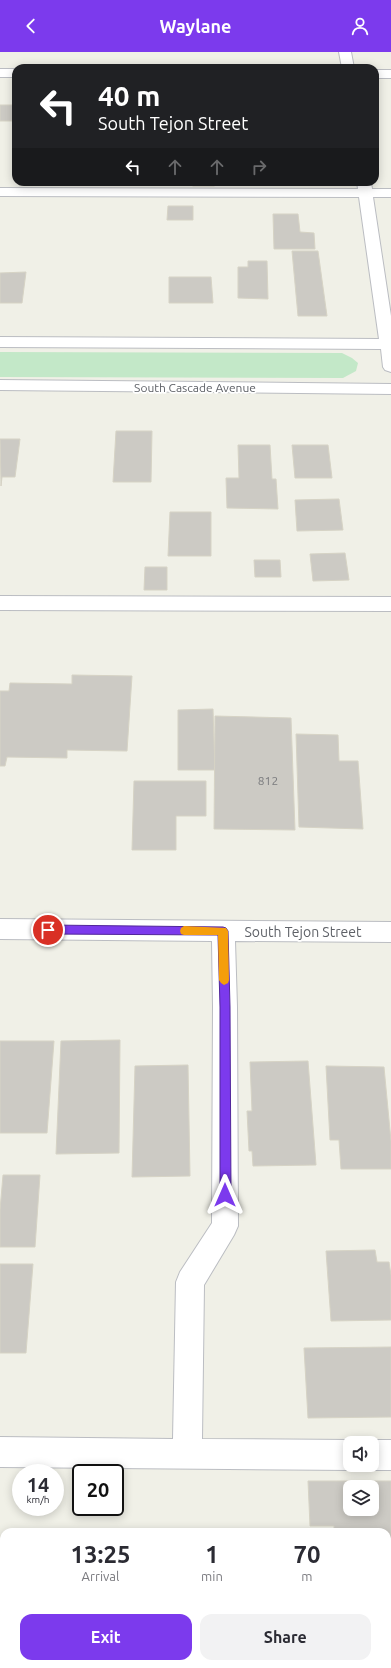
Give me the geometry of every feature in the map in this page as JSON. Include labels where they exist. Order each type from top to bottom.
[{"type":"street","points":[[345,52],[347,64]]},
{"type":"street","points":[[0,73],[12,73]]},
{"type":"street","points":[[379,74],[391,74]]},
{"type":"street","points":[[0,192],[365,188],[391,193]]},
{"type":"street","points":[[365,188],[389,344],[391,367]]},
{"type":"street","points":[[0,342],[389,344]]},
{"type":"street","name":"South Cascade Avenue","points":[[0,385],[391,389]]},
{"type":"street","points":[[0,603],[391,604]]},
{"type":"street","name":"South Tejon Street","points":[[0,929],[391,932]]},
{"type":"street","points":[[187,1453],[190,1282],[225,1226],[225,1007],[223,931]]},
{"type":"street","points":[[0,1452],[343,1455]]},
{"type":"street","points":[[379,1455],[391,1455]]},
{"type":"green space","points":[[0,352],[342,353],[358,363],[356,371],[343,378],[0,377]]},
{"type":"building","points":[[0,105],[12,105],[12,121],[0,121]]},
{"type":"building","points":[[168,206],[193,206],[193,220],[167,220]]},
{"type":"building","points":[[273,214],[298,214],[300,232],[314,233],[315,249],[274,249]]},
{"type":"building","points":[[292,251],[318,251],[327,316],[298,316]]},
{"type":"building","points":[[248,261],[267,261],[268,299],[238,298],[238,267],[248,267]]},
{"type":"building","points":[[26,272],[22,303],[0,303],[0,273]]},
{"type":"building","points":[[169,277],[211,277],[213,303],[169,303]]},
{"type":"building","points":[[116,431],[152,431],[151,482],[113,482]]},
{"type":"building","points":[[0,439],[20,439],[15,477],[2,477],[1,486]]},
{"type":"building","points":[[238,445],[270,445],[272,479],[276,479],[278,509],[227,508],[226,478],[239,478]]},
{"type":"building","points":[[292,445],[328,445],[332,478],[295,478]]},
{"type":"building","points":[[339,499],[343,530],[297,531],[295,500]]},
{"type":"building","points":[[170,512],[211,512],[211,556],[168,556]]},
{"type":"building","points":[[345,553],[349,580],[313,581],[310,554]]},
{"type":"building","points":[[254,560],[280,560],[281,577],[255,577]]},
{"type":"building","points":[[145,567],[167,567],[167,590],[144,590]]},
{"type":"building","points":[[72,675],[132,676],[127,751],[67,750],[67,758],[7,757],[5,766],[0,766],[0,691],[9,691],[10,683],[72,684]]},
{"type":"building","points":[[213,709],[215,770],[178,770],[178,710]]},
{"type":"building","points":[[215,716],[291,718],[295,830],[214,829]]},
{"type":"building","points":[[296,734],[338,735],[339,761],[358,761],[363,829],[299,827]]},
{"type":"building","points":[[134,781],[206,781],[206,816],[176,816],[176,850],[132,850]]},
{"type":"building","points":[[120,1040],[119,1153],[56,1154],[61,1041]]},
{"type":"building","points":[[0,1041],[54,1041],[47,1133],[0,1133]]},
{"type":"building","points":[[308,1061],[316,1165],[253,1166],[252,1151],[249,1151],[247,1111],[252,1111],[250,1062]]},
{"type":"building","points":[[188,1065],[190,1176],[132,1177],[135,1066]]},
{"type":"building","points":[[326,1066],[384,1067],[391,1141],[391,1169],[341,1169],[339,1140],[330,1140]]},
{"type":"building","points":[[3,1175],[40,1175],[35,1247],[0,1247],[0,1210]]},
{"type":"building","points":[[375,1250],[377,1262],[389,1262],[391,1275],[391,1320],[331,1321],[326,1251]]},
{"type":"building","points":[[0,1264],[33,1264],[26,1353],[0,1353]]},
{"type":"building","points":[[391,1347],[391,1417],[308,1418],[304,1348]]},
{"type":"building","points":[[308,1481],[343,1481],[343,1516],[379,1516],[379,1481],[391,1481],[391,1528],[334,1528],[334,1526],[310,1526]]},
{"type":"slow traffic","points":[[184,931],[223,931],[224,980]]},
{"type":"route","points":[[48,930],[223,931],[225,1007],[225,1195]]}]
